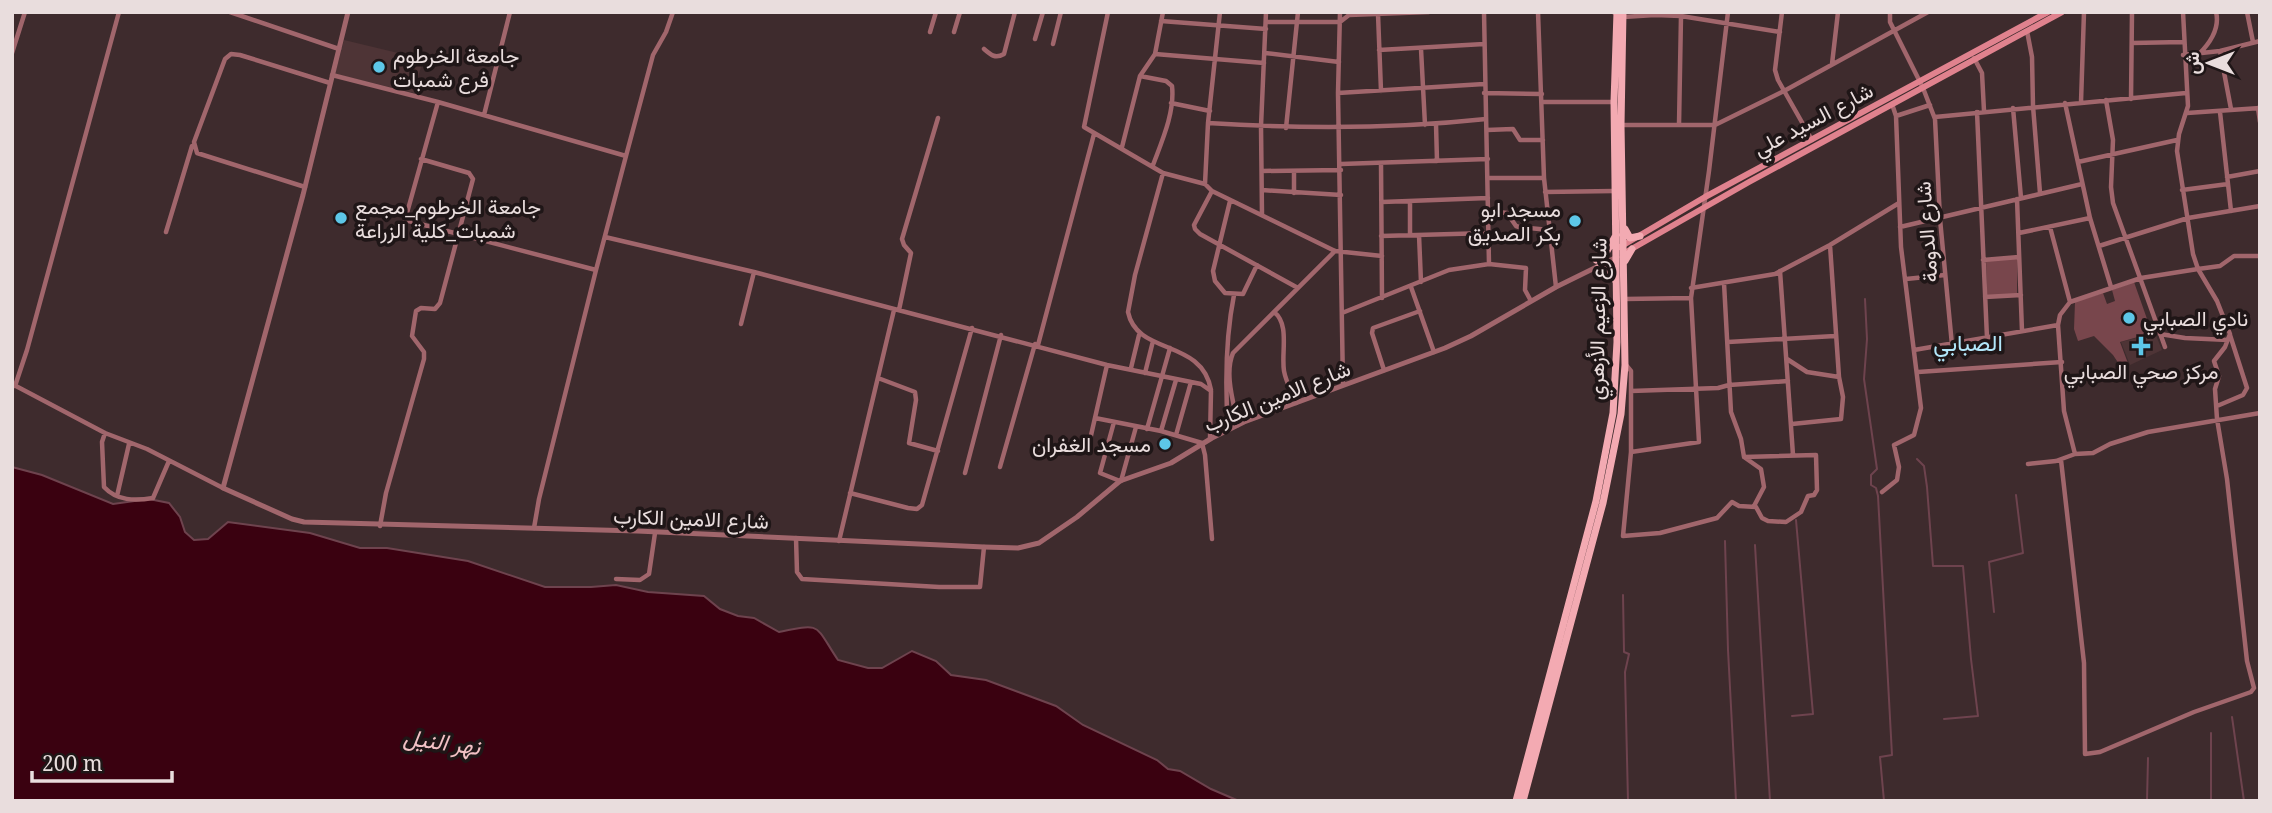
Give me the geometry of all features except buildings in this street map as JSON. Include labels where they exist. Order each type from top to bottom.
[{"type":"main road","name":"شارع السيد علي","points":[[1973,57],[2048,12]]},
{"type":"main road","name":"شارع السيد علي","points":[[1621,246],[1705,197],[2062,12]]},
{"type":"main road","name":"شارع الزعيم الأزهري","points":[[1619,13],[1614,103],[1617,234],[1621,246]]},
{"type":"main road","name":"شارع الزعيم الأزهري","points":[[1546,703],[1605,460],[1616,381],[1617,289],[1624,228],[1619,13]]},
{"type":"main road","name":"شارع السيد علي","points":[[1621,256],[1704,207],[1892,104],[1921,85]]},
{"type":"main road","points":[[1624,228],[1630,238],[1640,236]]},
{"type":"main road","points":[[1617,234],[1597,264],[1611,271],[1617,289]]},
{"type":"main road","points":[[1624,265],[1632,249]]},
{"type":"main road","name":"شارع الزعيم الأزهري","points":[[1546,703],[1607,487],[1621,414],[1625,365],[1625,299],[1624,265],[1621,256]]},
{"type":"main road","points":[[1516,801],[1546,703]]},
{"type":"main road","points":[[1523,801],[1546,703]]},
{"type":"street","points":[[12,53],[25,12]]},
{"type":"street","points":[[119,12],[27,350],[14,385],[105,433],[223,488],[305,187],[348,12]]},
{"type":"street","points":[[230,12],[339,49]]},
{"type":"street","points":[[484,115],[510,12]]},
{"type":"street","points":[[534,528],[596,271],[653,55],[673,12]]},
{"type":"street","points":[[930,32],[936,12]]},
{"type":"street","points":[[954,32],[960,12]]},
{"type":"street","points":[[984,49],[993,56],[1004,54],[1014,12]]},
{"type":"street","points":[[1035,40],[1043,12]]},
{"type":"street","points":[[1053,44],[1061,12]]},
{"type":"street","points":[[1108,12],[1084,127],[1164,173],[1205,184],[1230,201],[1338,252],[1382,256]]},
{"type":"street","points":[[1122,148],[1140,76],[1155,54],[1163,12]]},
{"type":"street","points":[[1205,184],[1220,12]]},
{"type":"street","points":[[1262,215],[1261,127],[1266,12]]},
{"type":"street","points":[[1286,128],[1298,12]]},
{"type":"street","points":[[1340,12],[1338,93],[1341,195],[1338,252],[1343,385]]},
{"type":"street","points":[[1266,22],[1340,22],[1349,15],[1429,12]]},
{"type":"street","points":[[1484,12],[1489,264]]},
{"type":"street","points":[[1538,12],[1544,178],[1556,286]]},
{"type":"street","points":[[1631,452],[1699,442],[1691,288],[1704,207],[1728,12]]},
{"type":"street","points":[[1782,12],[1775,70],[1812,141]]},
{"type":"street","points":[[1832,64],[1838,12]]},
{"type":"street","name":"شارع الدومة","points":[[1891,12],[1890,22],[1935,117],[1940,219],[1952,345]]},
{"type":"street","points":[[1621,125],[1715,124],[1784,91],[1928,12]]},
{"type":"street","points":[[2081,102],[2084,12]]},
{"type":"street","points":[[2131,99],[2132,12]]},
{"type":"street","points":[[2183,12],[2187,113],[2177,140],[2182,190],[2193,254],[2198,269],[2217,301],[2247,388],[2243,395],[2217,406]]},
{"type":"street","points":[[2199,54],[2217,28],[2216,12]]},
{"type":"street","points":[[2247,12],[2253,42]]},
{"type":"street","points":[[1619,13],[1681,16],[1780,32]]},
{"type":"street","points":[[1378,14],[1381,91]]},
{"type":"street","points":[[1679,125],[1681,16]]},
{"type":"street","points":[[1161,20],[1266,29]]},
{"type":"street","points":[[2027,31],[2032,57],[2040,193]]},
{"type":"street","points":[[2183,55],[2220,51],[2260,41]]},
{"type":"street","points":[[2132,43],[2183,42]]},
{"type":"street","points":[[1379,50],[1484,44]]},
{"type":"street","points":[[1421,49],[1425,125]]},
{"type":"street","points":[[2220,51],[2231,109]]},
{"type":"street","points":[[1265,53],[1339,61]]},
{"type":"street","points":[[166,232],[194,142],[225,59],[231,54],[240,55],[330,83]]},
{"type":"street","points":[[1155,54],[1264,63]]},
{"type":"street","points":[[1973,57],[1982,73],[1984,111]]},
{"type":"street","points":[[332,75],[438,102],[626,156]]},
{"type":"street","points":[[1140,76],[1170,82],[1173,89],[1164,135],[1153,165]]},
{"type":"street","points":[[1338,93],[1484,84]]},
{"type":"street","points":[[1484,93],[1542,94]]},
{"type":"street","points":[[1935,117],[2186,93]]},
{"type":"street","points":[[2106,100],[2114,155],[2111,174],[2112,198],[2165,347]]},
{"type":"street","points":[[438,102],[405,220],[596,271]]},
{"type":"street","points":[[1542,102],[1614,103]]},
{"type":"street","points":[[1171,103],[1210,111]]},
{"type":"street","points":[[2065,103],[2090,218],[2111,287]]},
{"type":"street","points":[[1882,492],[1894,484],[1899,475],[1895,443],[1911,438],[1918,426],[1921,408],[1900,227],[1896,116],[1892,104]]},
{"type":"street","points":[[1896,116],[1930,105]]},
{"type":"street","points":[[2013,108],[2019,198],[2022,331]]},
{"type":"street","points":[[2187,113],[2259,108],[2260,122]]},
{"type":"street","points":[[1977,111],[1987,338]]},
{"type":"street","points":[[2220,112],[2231,211]]},
{"type":"street","points":[[839,541],[911,253],[902,239],[938,118]]},
{"type":"street","points":[[1209,122],[1261,127],[1339,128],[1425,125],[1486,119]]},
{"type":"street","points":[[1436,124],[1437,162]]},
{"type":"street","points":[[1487,130],[1513,129],[1520,140],[1543,140]]},
{"type":"street","points":[[1000,467],[1094,134]]},
{"type":"street","points":[[2078,162],[2177,140]]},
{"type":"street","points":[[194,142],[197,153],[305,187]]},
{"type":"street","points":[[380,526],[386,493],[424,359],[424,352],[412,336],[416,311],[438,307],[459,235],[472,175],[421,159]]},
{"type":"street","points":[[1262,171],[1488,159]]},
{"type":"street","points":[[1381,163],[1382,298]]},
{"type":"street","points":[[1294,171],[1294,193]]},
{"type":"street","points":[[2227,177],[2260,172]]},
{"type":"street","points":[[1164,173],[1135,275],[1128,312],[1140,335],[1192,358],[1209,380],[1210,439]]},
{"type":"street","points":[[1489,178],[1544,178]]},
{"type":"street","points":[[1900,227],[2082,184]]},
{"type":"street","points":[[2182,190],[2228,184]]},
{"type":"street","points":[[1262,190],[1341,195]]},
{"type":"street","points":[[1212,191],[1194,225],[1195,229],[1298,288]]},
{"type":"street","points":[[1545,192],[1616,191]]},
{"type":"street","points":[[1382,202],[1488,198]]},
{"type":"street","points":[[1230,201],[1213,271],[1215,281],[1225,293],[1234,295],[1245,292],[1257,265]]},
{"type":"street","points":[[1410,201],[1410,235]]},
{"type":"street","points":[[1691,288],[1762,278],[1780,271],[1830,245],[1899,203]]},
{"type":"street","points":[[2098,246],[2188,218],[2260,206]]},
{"type":"street","points":[[1489,211],[1507,213],[1519,227],[1549,230]]},
{"type":"street","points":[[2018,233],[2090,218]]},
{"type":"street","points":[[2050,227],[2070,302]]},
{"type":"street","points":[[1381,236],[1489,233]]},
{"type":"street","points":[[1419,235],[1421,282]]},
{"type":"street","points":[[605,237],[754,272],[1107,365],[1201,384],[1211,391]]},
{"type":"street","points":[[1792,424],[1841,419],[1843,397],[1835,336],[1830,245]]},
{"type":"street","name":"شارع السيد علي","points":[[1597,264],[1621,246]]},
{"type":"street","points":[[1238,425],[1231,392],[1231,357],[1298,288],[1338,252]]},
{"type":"street","name":"شارع الامين الكارب","points":[[223,488],[297,521],[1018,548],[1039,543],[1077,517],[1121,481],[1171,463],[1202,443],[1238,425],[1471,336],[1597,264],[1621,256]]},
{"type":"street","points":[[2076,454],[2064,411],[2058,325],[2060,315],[2070,302],[2141,278],[2220,266],[2234,256],[2260,256]]},
{"type":"street","points":[[1983,260],[2019,257]]},
{"type":"street","points":[[1342,313],[1449,271],[1489,264],[1526,268],[1525,290],[1531,301]]},
{"type":"street","points":[[1780,271],[1793,455]]},
{"type":"street","points":[[741,324],[754,272]]},
{"type":"street","points":[[1906,279],[1945,275]]},
{"type":"street","points":[[1724,283],[1731,412],[1741,439],[1744,457],[1761,469],[1764,487],[1754,506]]},
{"type":"street","points":[[1411,287],[1434,352]]},
{"type":"street","points":[[1228,430],[1226,357],[1228,325],[1234,295]]},
{"type":"street","points":[[1985,297],[2021,295]]},
{"type":"street","points":[[1625,299],[1691,298]]},
{"type":"street","points":[[1384,370],[1371,333],[1373,328],[1420,311]]},
{"type":"street","points":[[1274,312],[1282,325],[1284,371],[1296,403]]},
{"type":"street","points":[[1914,350],[2058,325]]},
{"type":"street","points":[[850,493],[908,508],[920,508],[925,500],[972,328]]},
{"type":"street","points":[[2160,334],[2185,338],[2229,337]]},
{"type":"street","points":[[965,473],[1001,335]]},
{"type":"street","points":[[1131,368],[1140,335]]},
{"type":"street","points":[[1728,342],[1835,336]]},
{"type":"street","points":[[2061,460],[2083,655],[2085,754],[2091,754],[2219,702],[2247,695],[2254,688],[2247,662],[2215,389],[2219,376],[2214,361],[2229,337]]},
{"type":"street","points":[[1145,373],[1153,341]]},
{"type":"street","points":[[1147,429],[1170,348]]},
{"type":"street","points":[[1786,359],[1807,372],[1839,377]]},
{"type":"street","points":[[1918,372],[2062,362]]},
{"type":"street","points":[[1087,453],[1107,365]]},
{"type":"street","points":[[1625,365],[1631,371],[1631,452],[1622,533],[1625,537],[1660,533],[1717,518],[1732,502],[1738,506],[1754,506],[1762,518],[1768,521],[1786,522],[1801,512],[1808,496],[1815,495],[1816,456],[1744,457]]},
{"type":"street","points":[[878,378],[915,392],[909,443],[938,451]]},
{"type":"street","points":[[1161,431],[1176,380]]},
{"type":"street","points":[[1631,391],[1718,388],[1729,384],[1788,381]]},
{"type":"street","points":[[1176,435],[1191,382]]},
{"type":"street","points":[[2028,464],[2093,453],[2130,436],[2260,413]]},
{"type":"street","points":[[1095,418],[1161,431],[1202,443],[1212,539]]},
{"type":"street","points":[[1114,422],[1100,473],[1121,481],[1136,427]]},
{"type":"street","points":[[105,433],[102,442],[104,486],[117,496],[130,500],[153,498],[169,461]]},
{"type":"street","points":[[117,496],[129,444]]},
{"type":"street","points":[[616,579],[640,580],[649,574],[655,533]]},
{"type":"street","points":[[796,538],[797,572],[802,579],[939,587],[980,587],[984,547]]},
{"type":"shaded area","name":"جامعة الخرطوم فرع شمبات","points":[[344,40],[423,59],[414,93],[335,74]]},
{"type":"shaded area","points":[[2017,258],[2017,294],[1987,296],[1986,260]]},
{"type":"shaded area","points":[[2134,282],[2152,333],[2120,342],[2129,366],[2123,370],[2113,355],[2094,336],[2078,341],[2074,329],[2075,302],[2103,293],[2107,304],[2115,301],[2112,290]]},
{"type":"shaded area","name":"مركز صحي الصبابي","points":[[2155,333],[2162,350],[2130,365],[2121,342]]},
{"type":"water","name":"نهر النيل","points":[[12,467],[42,475],[113,504],[149,499],[169,503],[180,517],[185,532],[194,540],[208,539],[228,522],[310,533],[360,548],[387,548],[468,561],[545,587],[616,585],[648,592],[704,596],[720,609],[738,616],[754,618],[779,632],[811,627],[816,629],[838,660],[868,668],[882,668],[912,651],[936,661],[951,675],[986,680],[1056,706],[1083,725],[1157,760],[1168,769],[1180,771],[1239,801],[12,801]]},
{"type":"waterway","points":[[1865,299],[1867,339],[1864,379],[1877,469],[1871,475],[1871,485],[1876,488],[1878,496],[1892,755],[1880,757],[1884,801]]},
{"type":"waterway","points":[[1917,459],[1924,466],[1933,566],[1963,566],[1978,716],[1944,719]]},
{"type":"waterway","points":[[1994,612],[1989,562],[2023,553],[2016,495]]},
{"type":"waterway","points":[[1792,716],[1813,714],[1796,520]]},
{"type":"waterway","points":[[1725,541],[1736,801]]},
{"type":"waterway","points":[[1755,545],[1770,801]]},
{"type":"waterway","points":[[1623,595],[1624,652],[1629,654],[1625,672],[1628,801]]},
{"type":"waterway","points":[[2232,717],[2244,801]]},
{"type":"waterway","points":[[2211,733],[2211,801]]},
{"type":"waterway","points":[[2147,801],[2148,758]]},
{"type":"place","name":"جامعة الخرطوم فرع شمبات","points":[[379,67]]},
{"type":"place","name":"جامعة الخرطوم_مجمع شمبات_كلية الزراعة","points":[[341,218]]},
{"type":"place","name":"مسجد ابو بكر الصديق","points":[[1575,221]]},
{"type":"place","name":"نادي الصبابي","points":[[2129,318]]},
{"type":"place","name":"مركز صحي الصبابي","points":[[2141,346]]},
{"type":"place","name":"مسجد الغفران","points":[[1165,444]]},
{"type":"district","name":"الصبابي","points":[[1968,342]]}]
